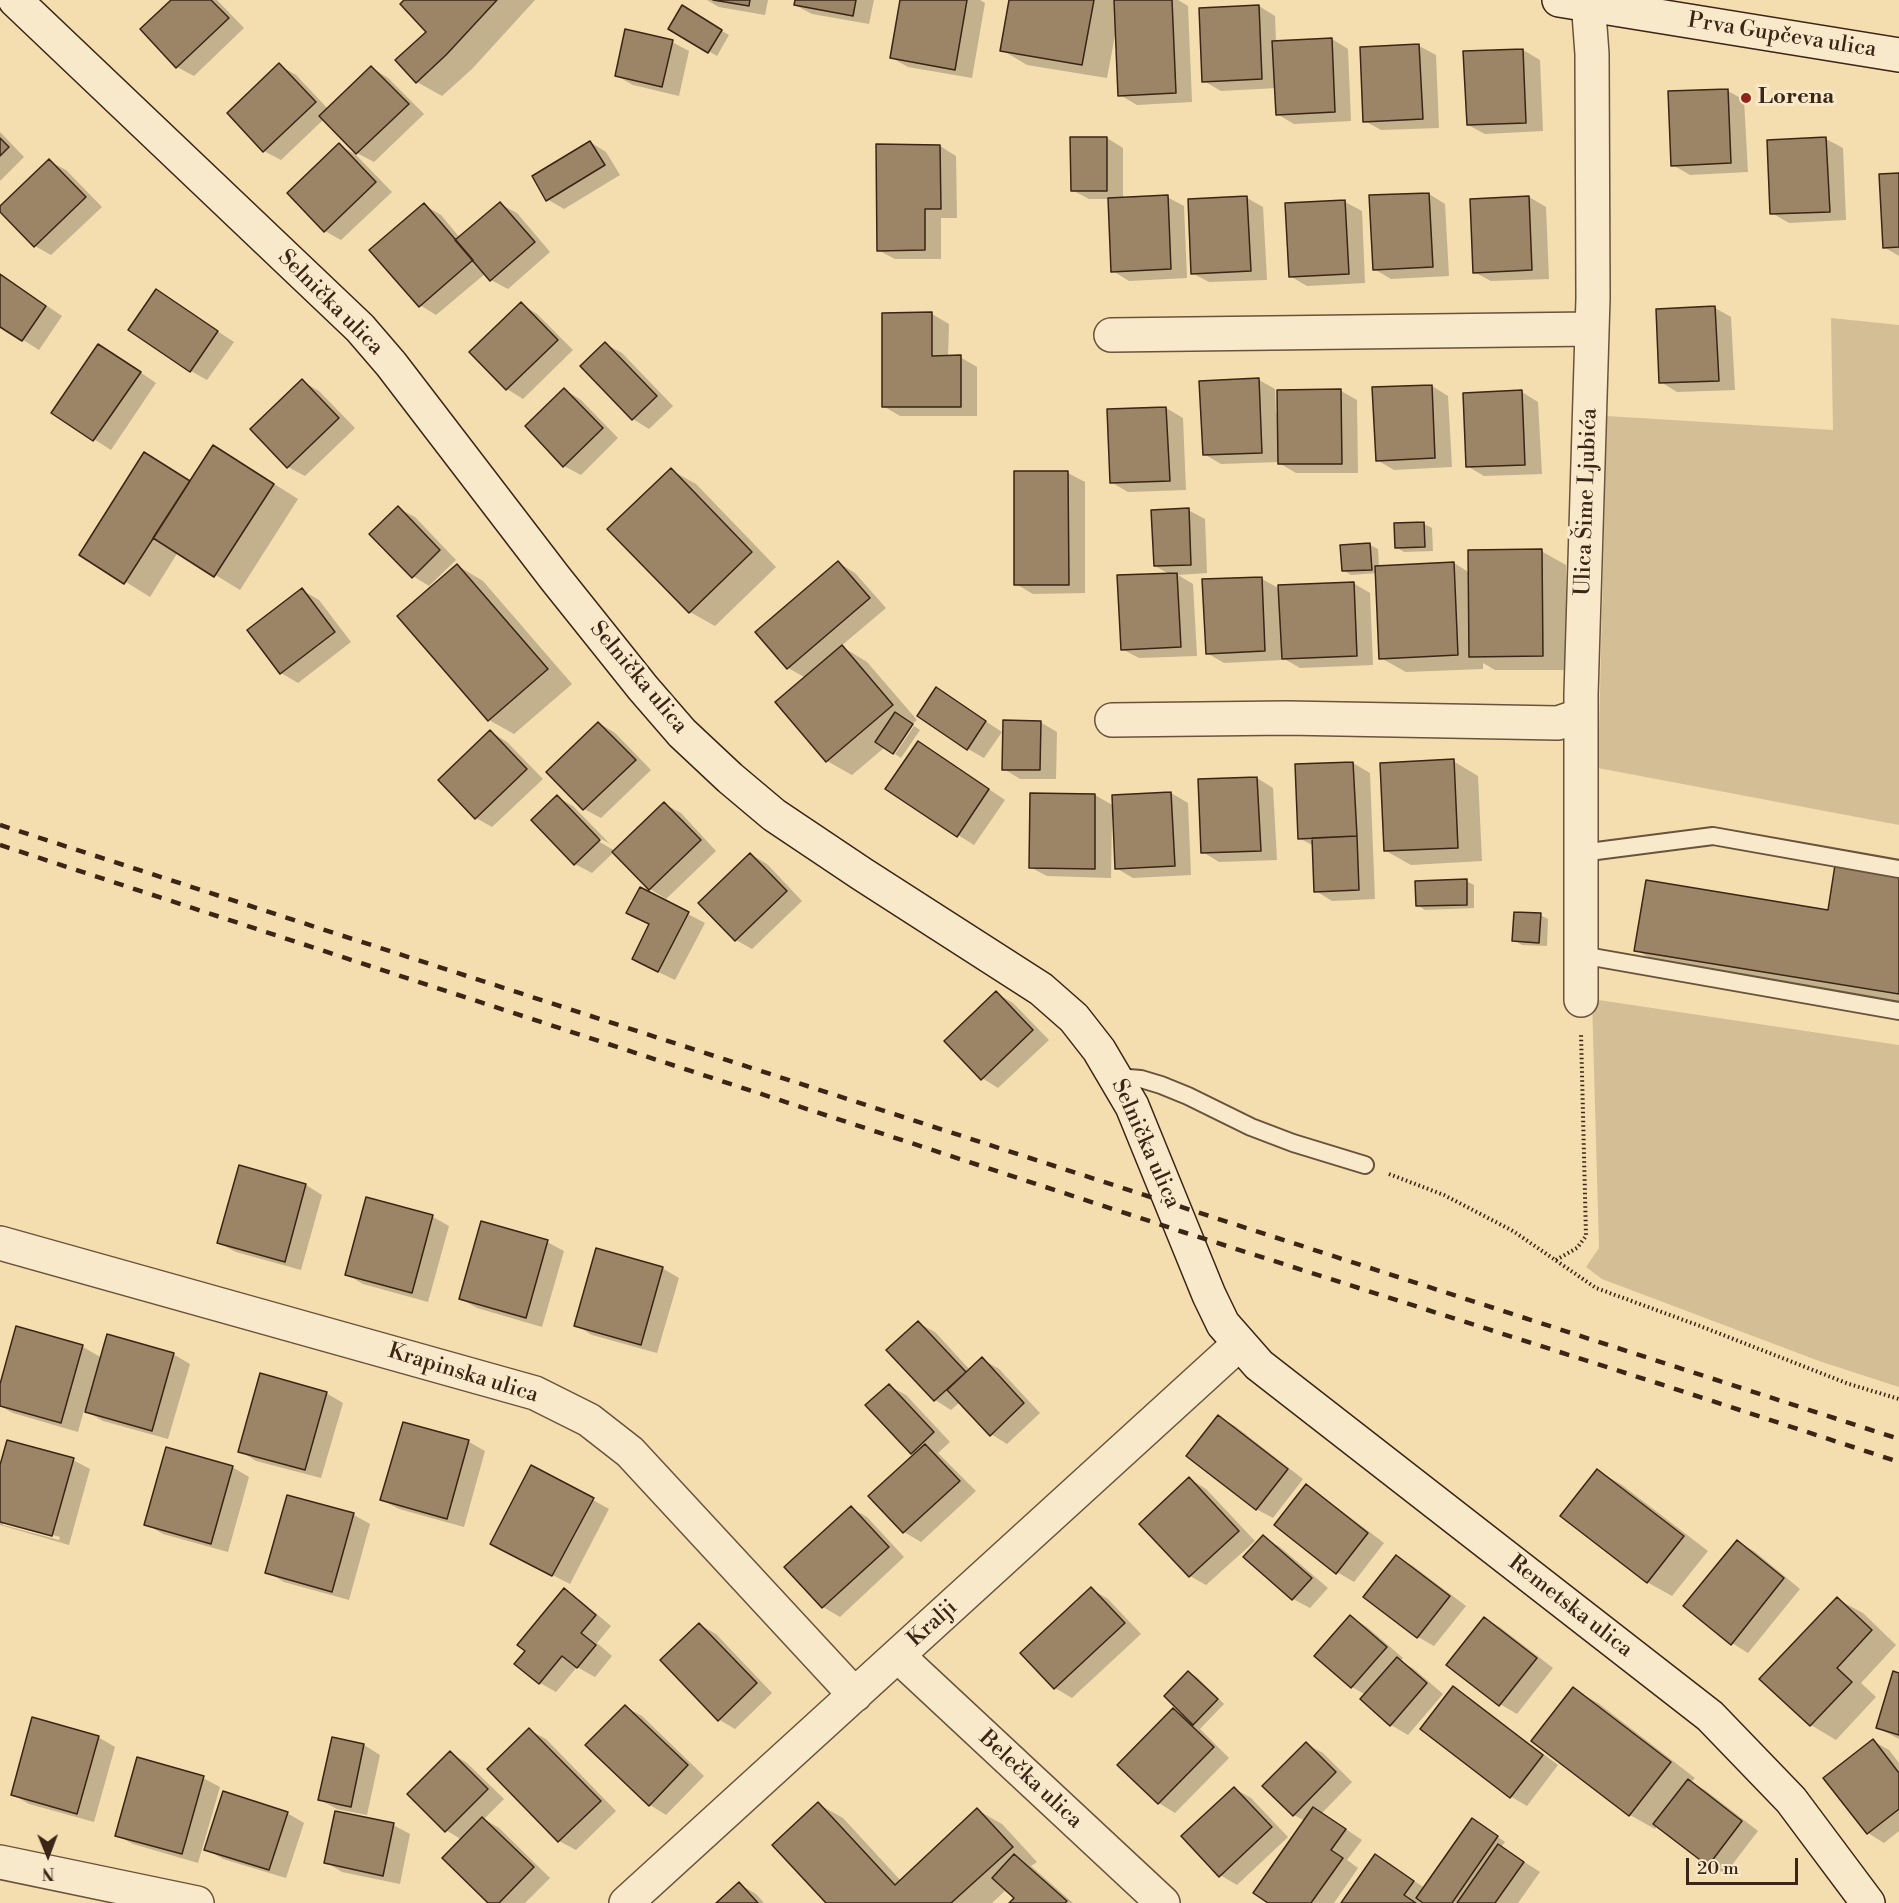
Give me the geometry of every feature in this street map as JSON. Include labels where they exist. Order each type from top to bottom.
[{"type":"street","name":"Selnička ulica","points":[[15,0],[360,328],[592,624],[682,733],[774,815],[1041,988],[1074,1018],[1099,1050],[1132,1106],[1209,1295],[1223,1324],[1239,1344]]},
{"type":"street","name":"Prva Gupčeva ulica","points":[[1579,2],[1899,55]]},
{"type":"street","name":"Ulica Šime Ljubića","points":[[1579,2],[1592,54],[1592,329],[1581,715],[1581,1000]]},
{"type":"street","points":[[1111,335],[1592,329]]},
{"type":"street","points":[[1112,720],[1287,718],[1558,723],[1581,715]]},
{"type":"street","name":"Krapinska ulica","points":[[0,1243],[534,1393],[589,1420],[630,1452],[855,1695]]},
{"type":"street","name":"Kralji","points":[[626,1903],[1239,1344]]},
{"type":"street","name":"Remetska ulica","points":[[1239,1344],[1266,1371],[1710,1716],[1791,1800],[1868,1903]]},
{"type":"street","name":"Belečka ulica","points":[[898,1656],[1162,1903]]},
{"type":"street","points":[[0,1862],[197,1903]]},
{"type":"lane","points":[[1581,853],[1713,836],[1899,869]]},
{"type":"lane","points":[[1581,956],[1899,1011]]},
{"type":"lane","points":[[1116,1077],[1141,1079],[1161,1085],[1251,1127],[1293,1143],[1365,1165]]},
{"type":"path","points":[[1556,1260],[1576,1248],[1586,1236],[1581,1000]]},
{"type":"path","points":[[1365,1165],[1444,1195],[1513,1231],[1596,1288],[1849,1384],[1899,1399]]},
{"type":"shaded area","points":[[1831,318],[1899,325],[1899,825],[1598,768],[1607,416],[1833,430]]},
{"type":"shaded area","points":[[1592,999],[1899,1045],[1899,1387],[1819,1361],[1602,1279],[1586,1267],[1599,1248]]},
{"type":"building","points":[[171,0],[211,0],[229,18],[176,68],[140,29]]},
{"type":"building","points":[[404,0],[497,0],[446,55],[416,83],[395,60],[426,32],[400,4]]},
{"type":"building","points":[[713,0],[750,0],[749,6]]},
{"type":"building","points":[[795,0],[856,0],[853,16],[794,5]]},
{"type":"building","points":[[900,0],[967,0],[955,70],[890,58]]},
{"type":"building","points":[[1009,0],[1094,0],[1082,65],[1000,51]]},
{"type":"building","points":[[1114,0],[1172,0],[1176,93],[1118,96]]},
{"type":"building","points":[[682,5],[722,30],[708,53],[668,29]]},
{"type":"building","points":[[1259,5],[1262,79],[1202,82],[1199,8]]},
{"type":"building","points":[[625,29],[673,40],[662,87],[615,76]]},
{"type":"building","points":[[1332,38],[1335,112],[1276,115],[1272,41]]},
{"type":"building","points":[[1419,44],[1423,119],[1363,122],[1360,47]]},
{"type":"building","points":[[1523,49],[1526,123],[1467,125],[1463,51]]},
{"type":"building","points":[[279,63],[316,102],[263,152],[227,113]]},
{"type":"building","points":[[371,66],[409,104],[356,154],[319,116]]},
{"type":"building","points":[[1728,89],[1731,163],[1671,166],[1668,91]]},
{"type":"building","points":[[1070,137],[1107,137],[1107,191],[1071,191]]},
{"type":"building","points":[[1826,137],[1830,212],[1770,214],[1767,140]]},
{"type":"building","points":[[0,138],[9,147],[0,156]]},
{"type":"building","points":[[590,141],[605,165],[546,201],[532,176]]},
{"type":"building","points":[[339,143],[376,182],[324,232],[287,193]]},
{"type":"building","points":[[876,144],[940,145],[941,209],[925,209],[925,250],[877,251]]},
{"type":"building","points":[[49,159],[86,197],[34,247],[0,212],[0,206]]},
{"type":"building","points":[[1899,173],[1899,247],[1883,248],[1879,174]]},
{"type":"building","points":[[1429,193],[1433,267],[1373,270],[1369,195]]},
{"type":"building","points":[[1168,195],[1171,269],[1111,272],[1108,198]]},
{"type":"building","points":[[1247,196],[1251,271],[1191,274],[1188,199]]},
{"type":"building","points":[[1529,196],[1532,270],[1473,273],[1470,199]]},
{"type":"building","points":[[1345,200],[1349,274],[1289,277],[1285,203]]},
{"type":"building","points":[[500,202],[535,242],[490,281],[455,240]]},
{"type":"building","points":[[424,203],[473,260],[419,307],[369,250]]},
{"type":"building","points":[[0,274],[46,306],[22,341],[0,327]]},
{"type":"building","points":[[156,289],[218,331],[190,372],[128,330]]},
{"type":"building","points":[[521,302],[558,340],[506,390],[469,352]]},
{"type":"building","points":[[1715,306],[1719,381],[1659,383],[1656,309]]},
{"type":"building","points":[[932,312],[932,356],[961,355],[961,407],[882,407],[882,313]]},
{"type":"building","points":[[605,342],[657,396],[632,420],[580,366]]},
{"type":"building","points":[[98,344],[141,372],[93,441],[51,413]]},
{"type":"building","points":[[1259,378],[1262,453],[1203,455],[1199,381]]},
{"type":"building","points":[[302,379],[339,418],[287,468],[250,429]]},
{"type":"building","points":[[1432,385],[1435,458],[1376,461],[1372,387]]},
{"type":"building","points":[[564,388],[603,428],[563,467],[525,426]]},
{"type":"building","points":[[1341,389],[1342,464],[1278,464],[1277,390]]},
{"type":"building","points":[[1522,390],[1525,465],[1466,467],[1463,393]]},
{"type":"building","points":[[1166,407],[1170,481],[1110,483],[1107,409]]},
{"type":"building","points":[[213,445],[274,484],[214,577],[153,538]]},
{"type":"building","points":[[144,452],[190,481],[124,584],[79,555]]},
{"type":"building","points":[[671,468],[752,552],[689,613],[607,529]]},
{"type":"building","points":[[1014,471],[1068,471],[1069,585],[1014,585]]},
{"type":"building","points":[[398,506],[440,550],[412,578],[369,534]]},
{"type":"building","points":[[1189,508],[1191,565],[1154,566],[1151,510]]},
{"type":"building","points":[[1424,522],[1425,547],[1395,548],[1394,523]]},
{"type":"building","points":[[1370,543],[1372,570],[1342,571],[1340,545]]},
{"type":"building","points":[[1542,549],[1543,656],[1469,657],[1468,550]]},
{"type":"building","points":[[838,561],[870,598],[787,669],[755,632]]},
{"type":"building","points":[[1454,562],[1458,655],[1379,659],[1375,566]]},
{"type":"building","points":[[457,564],[548,669],[488,721],[397,616]]},
{"type":"building","points":[[1177,573],[1181,647],[1121,650],[1117,575]]},
{"type":"building","points":[[1262,577],[1265,651],[1206,654],[1202,579]]},
{"type":"building","points":[[1354,582],[1357,656],[1282,659],[1278,585]]},
{"type":"building","points":[[302,588],[335,632],[280,674],[247,630]]},
{"type":"building","points":[[842,645],[893,705],[826,762],[775,702]]},
{"type":"building","points":[[936,687],[986,721],[967,750],[917,716]]},
{"type":"building","points":[[895,712],[913,724],[893,754],[875,742]]},
{"type":"building","points":[[1003,720],[1041,721],[1040,770],[1002,770]]},
{"type":"building","points":[[598,722],[636,760],[583,810],[546,772]]},
{"type":"building","points":[[490,730],[527,769],[475,819],[438,780]]},
{"type":"building","points":[[918,741],[989,789],[957,837],[885,789]]},
{"type":"building","points":[[1454,759],[1458,848],[1384,851],[1380,763]]},
{"type":"building","points":[[1353,762],[1357,836],[1298,839],[1295,764]]},
{"type":"building","points":[[1257,777],[1261,851],[1201,853],[1198,779]]},
{"type":"building","points":[[1171,792],[1175,866],[1115,869],[1112,795]]},
{"type":"building","points":[[1030,793],[1095,794],[1095,869],[1029,868]]},
{"type":"building","points":[[557,795],[600,840],[574,865],[531,820]]},
{"type":"building","points":[[664,802],[701,840],[649,890],[612,852]]},
{"type":"building","points":[[1357,836],[1359,890],[1314,892],[1312,838]]},
{"type":"building","points":[[750,853],[787,891],[735,941],[698,903]]},
{"type":"building","points":[[1835,865],[1899,875],[1899,994],[1634,951],[1646,880],[1828,910]]},
{"type":"building","points":[[1467,879],[1467,905],[1416,906],[1415,881]]},
{"type":"building","points":[[640,887],[689,912],[658,972],[632,959],[649,924],[626,913]]},
{"type":"building","points":[[1514,912],[1541,913],[1539,943],[1512,941]]},
{"type":"building","points":[[996,991],[1033,1030],[981,1080],[944,1041]]},
{"type":"building","points":[[239,1165],[306,1184],[285,1262],[217,1243]]},
{"type":"building","points":[[366,1197],[433,1215],[412,1293],[345,1275]]},
{"type":"building","points":[[481,1221],[548,1240],[526,1318],[459,1299]]},
{"type":"building","points":[[596,1248],[663,1267],[641,1345],[574,1326]]},
{"type":"building","points":[[918,1321],[966,1372],[934,1401],[886,1350]]},
{"type":"building","points":[[16,1326],[83,1345],[61,1423],[0,1406],[0,1384]]},
{"type":"building","points":[[107,1334],[174,1353],[152,1431],[85,1412]]},
{"type":"building","points":[[982,1357],[1024,1403],[990,1436],[947,1390]]},
{"type":"building","points":[[260,1373],[327,1392],[305,1470],[238,1452]]},
{"type":"building","points":[[889,1384],[934,1432],[911,1454],[865,1405]]},
{"type":"building","points":[[1218,1415],[1288,1469],[1256,1510],[1186,1456]]},
{"type":"building","points":[[403,1422],[469,1440],[447,1519],[380,1500]]},
{"type":"building","points":[[7,1440],[74,1458],[52,1536],[0,1522],[0,1465]]},
{"type":"building","points":[[925,1444],[960,1481],[903,1533],[868,1496]]},
{"type":"building","points":[[166,1447],[233,1466],[211,1544],[144,1525]]},
{"type":"building","points":[[531,1465],[594,1498],[552,1576],[490,1544]]},
{"type":"building","points":[[1597,1469],[1684,1536],[1647,1583],[1560,1516]]},
{"type":"building","points":[[1189,1477],[1239,1531],[1189,1577],[1139,1524]]},
{"type":"building","points":[[1306,1484],[1368,1533],[1336,1574],[1274,1525]]},
{"type":"building","points":[[287,1495],[354,1513],[332,1592],[265,1573]]},
{"type":"building","points":[[851,1506],[889,1547],[822,1608],[784,1567]]},
{"type":"building","points":[[1263,1535],[1312,1578],[1292,1600],[1243,1557]]},
{"type":"building","points":[[1737,1540],[1784,1578],[1731,1645],[1683,1606]]},
{"type":"building","points":[[1396,1555],[1450,1596],[1417,1638],[1363,1597]]},
{"type":"building","points":[[1091,1587],[1125,1623],[1054,1689],[1020,1653]]},
{"type":"building","points":[[564,1588],[596,1615],[581,1633],[596,1645],[577,1668],[562,1656],[539,1684],[514,1664],[525,1651],[517,1645]]},
{"type":"building","points":[[1837,1597],[1872,1630],[1837,1668],[1852,1682],[1810,1726],[1759,1679]]},
{"type":"building","points":[[1350,1615],[1387,1647],[1351,1688],[1314,1656]]},
{"type":"building","points":[[1484,1617],[1537,1658],[1499,1706],[1446,1665]]},
{"type":"building","points":[[699,1623],[757,1683],[718,1721],[660,1660]]},
{"type":"building","points":[[1397,1657],[1427,1683],[1390,1726],[1360,1699]]},
{"type":"building","points":[[1188,1671],[1218,1699],[1193,1725],[1164,1696]]},
{"type":"building","points":[[1893,1671],[1899,1673],[1899,1735],[1876,1728]]},
{"type":"building","points":[[1453,1686],[1543,1755],[1510,1798],[1420,1729]]},
{"type":"building","points":[[1573,1687],[1671,1762],[1629,1816],[1531,1741]]},
{"type":"building","points":[[625,1705],[688,1765],[649,1806],[585,1745]]},
{"type":"building","points":[[1173,1708],[1214,1747],[1158,1804],[1117,1765]]},
{"type":"building","points":[[32,1717],[99,1736],[77,1814],[11,1795]]},
{"type":"building","points":[[529,1728],[601,1801],[558,1842],[487,1769]]},
{"type":"building","points":[[332,1737],[364,1744],[351,1807],[318,1800]]},
{"type":"building","points":[[1873,1739],[1899,1773],[1899,1809],[1867,1834],[1823,1778]]},
{"type":"building","points":[[1306,1742],[1336,1772],[1293,1816],[1262,1786]]},
{"type":"building","points":[[450,1751],[488,1789],[445,1832],[407,1794]]},
{"type":"building","points":[[137,1757],[204,1776],[182,1854],[115,1836]]},
{"type":"building","points":[[1688,1779],[1742,1821],[1708,1866],[1653,1824]]},
{"type":"building","points":[[1234,1787],[1272,1827],[1219,1877],[1181,1836]]},
{"type":"building","points":[[223,1791],[288,1812],[269,1870],[204,1850]]},
{"type":"building","points":[[818,1802],[895,1885],[977,1808],[1013,1847],[951,1903],[826,1903],[772,1845]]},
{"type":"building","points":[[1313,1807],[1346,1829],[1331,1850],[1343,1858],[1311,1903],[1268,1903],[1253,1893]]},
{"type":"building","points":[[335,1811],[394,1823],[383,1876],[324,1863]]},
{"type":"building","points":[[482,1817],[534,1867],[499,1903],[488,1903],[442,1858]]},
{"type":"building","points":[[1472,1818],[1498,1836],[1452,1903],[1423,1903],[1416,1898]]},
{"type":"building","points":[[1498,1844],[1524,1862],[1495,1903],[1457,1903]]},
{"type":"building","points":[[1014,1854],[1067,1901],[1065,1903],[1009,1903],[1014,1898],[992,1878]]},
{"type":"building","points":[[1375,1854],[1414,1881],[1404,1895],[1416,1903],[1341,1903]]},
{"type":"building","points":[[739,1882],[758,1903],[716,1903]]},
{"type":"railway","points":[[0,825],[1899,1439]]},
{"type":"railway","points":[[0,845],[1183,1232],[1899,1462]]},
{"type":"place","name":"Lorena","points":[[1746,98]]}]
